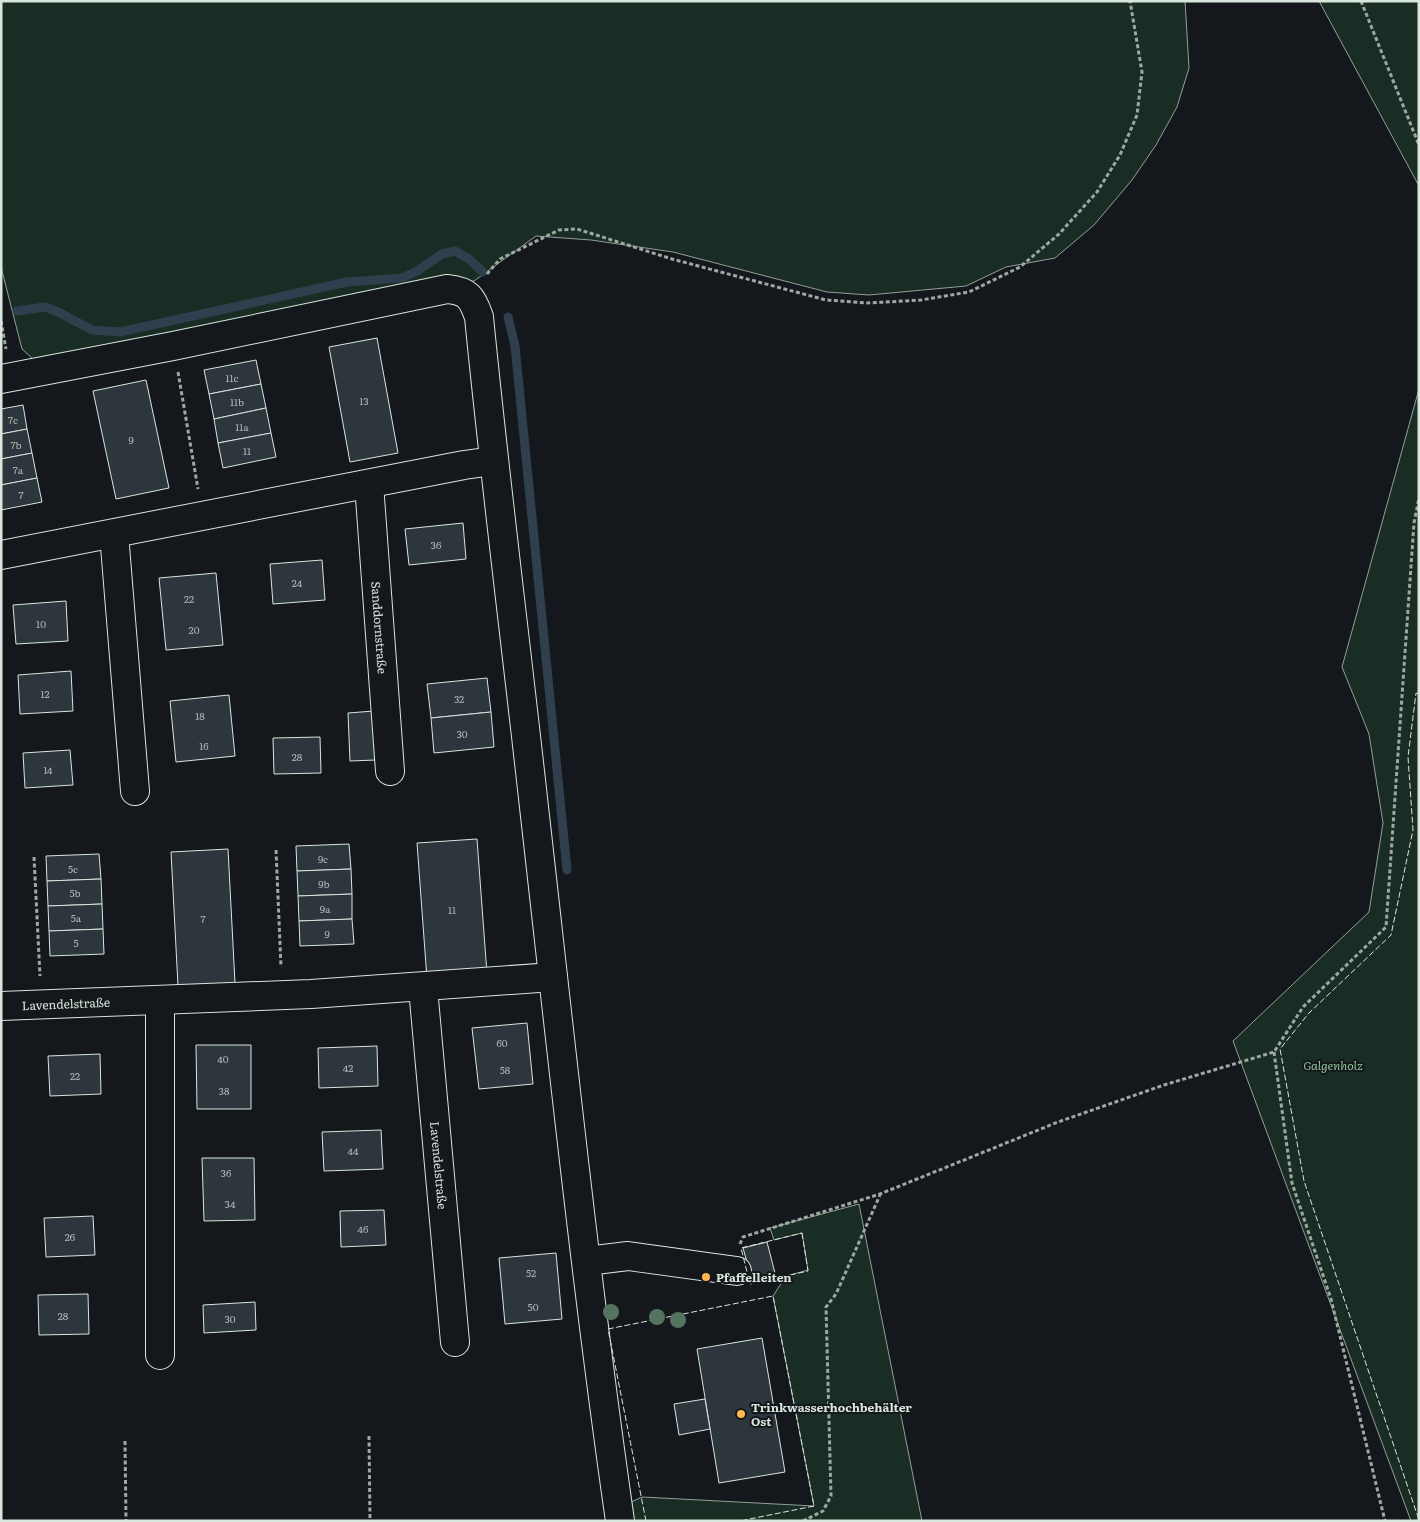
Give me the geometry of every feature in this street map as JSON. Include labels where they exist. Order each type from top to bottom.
[{"type":"street","points":[[1,379],[173,346],[447,289],[459,290],[468,295],[478,317],[553,977],[620,1521]]},
{"type":"street","points":[[1,554],[493,461]]},
{"type":"street","name":"Sanddornstraße","points":[[369,484],[390,770]]},
{"type":"street","points":[[114,534],[135,791]]},
{"type":"street","name":"Lavendelstraße","points":[[1,1006],[160,1002],[282,996],[423,988],[553,977]]},
{"type":"street","name":"Lavendelstraße","points":[[423,988],[455,1342]]},
{"type":"street","points":[[160,1002],[160,1354]]},
{"type":"street","points":[[587,1261],[628,1256],[738,1271]]},
{"type":"path","points":[[468,295],[500,259],[559,230],[577,229],[672,259],[826,300],[868,303],[948,296],[969,292],[1020,267],[1059,234],[1097,192],[1120,155],[1138,115],[1142,72],[1130,1]]},
{"type":"path","points":[[1361,1],[1419,144]]},
{"type":"path","points":[[173,346],[203,517]]},
{"type":"path","points":[[738,1271],[737,1250],[743,1237],[880,1194],[1058,1122],[1164,1085],[1274,1052],[1303,1007],[1386,927],[1414,523],[1419,498]]},
{"type":"path","points":[[276,850],[282,996]]},
{"type":"path","points":[[34,857],[41,1005]]},
{"type":"path","points":[[1274,1052],[1292,1183],[1330,1299],[1385,1521]]},
{"type":"path","points":[[803,1521],[823,1511],[830,1496],[826,1307],[836,1294],[880,1194]]},
{"type":"path","points":[[369,1436],[370,1521]]},
{"type":"path","points":[[125,1441],[126,1521]]},
{"type":"green space","points":[[1,1],[1185,1],[1189,68],[1177,107],[1156,145],[1132,180],[1094,225],[1055,258],[1006,267],[966,286],[869,295],[827,292],[673,252],[591,240],[536,236],[474,281],[50,361],[33,359],[22,349],[1,267]]},
{"type":"green space","points":[[1319,1],[1419,1],[1419,186]]},
{"type":"green space","name":"Galgenholz","points":[[1419,389],[1419,1521],[1411,1521],[1233,1041],[1369,912],[1383,823],[1369,734],[1342,667]]},
{"type":"green space","points":[[859,1204],[922,1521],[632,1521],[629,1503],[642,1497],[814,1506],[773,1296],[786,1276],[808,1270],[802,1233],[774,1240],[770,1228]]},
{"type":"building","points":[[377,338],[398,453],[350,462],[329,347]]},
{"type":"building","points":[[256,360],[261,384],[209,394],[204,370]]},
{"type":"building","points":[[146,380],[169,488],[116,499],[93,391]]},
{"type":"building","points":[[261,384],[266,408],[214,419],[209,394]]},
{"type":"building","points":[[23,405],[27,429],[1,434],[1,409]]},
{"type":"building","points":[[266,408],[271,433],[218,443],[214,419]]},
{"type":"building","points":[[27,429],[32,453],[1,459],[1,434]]},
{"type":"building","points":[[271,433],[276,457],[223,468],[218,443]]},
{"type":"building","points":[[32,453],[37,478],[1,485],[1,459]]},
{"type":"building","points":[[37,478],[42,502],[1,510],[1,485]]},
{"type":"building","points":[[463,523],[466,559],[409,565],[405,529]]},
{"type":"building","points":[[322,560],[325,600],[273,604],[270,564]]},
{"type":"building","points":[[216,573],[223,645],[166,650],[159,578]]},
{"type":"building","points":[[66,601],[68,641],[16,644],[13,605]]},
{"type":"building","points":[[71,671],[73,711],[20,714],[18,675]]},
{"type":"building","points":[[487,678],[491,712],[431,718],[427,684]]},
{"type":"building","points":[[229,695],[235,756],[176,762],[170,701]]},
{"type":"building","points":[[374,711],[376,760],[350,761],[348,713]]},
{"type":"building","points":[[491,712],[494,747],[434,753],[431,718]]},
{"type":"building","points":[[320,737],[321,773],[274,774],[273,738]]},
{"type":"building","points":[[70,750],[73,785],[25,788],[23,753]]},
{"type":"building","points":[[477,839],[487,974],[427,979],[417,843]]},
{"type":"building","points":[[349,844],[351,869],[297,871],[296,846]]},
{"type":"building","points":[[228,849],[235,983],[178,986],[171,852]]},
{"type":"building","points":[[99,854],[101,879],[47,881],[46,856]]},
{"type":"building","points":[[351,869],[352,894],[298,896],[297,871]]},
{"type":"building","points":[[101,879],[102,904],[48,906],[47,881]]},
{"type":"building","points":[[352,894],[352,919],[299,921],[298,896]]},
{"type":"building","points":[[102,904],[103,929],[49,931],[48,906]]},
{"type":"building","points":[[352,919],[354,944],[300,946],[299,921]]},
{"type":"building","points":[[103,929],[104,954],[50,956],[49,931]]},
{"type":"building","points":[[527,1023],[533,1084],[479,1089],[472,1028]]},
{"type":"building","points":[[196,1045],[251,1045],[251,1109],[197,1109]]},
{"type":"building","points":[[377,1046],[378,1086],[319,1088],[318,1048]]},
{"type":"building","points":[[100,1054],[101,1094],[50,1096],[48,1056]]},
{"type":"building","points":[[381,1130],[383,1169],[324,1171],[322,1132]]},
{"type":"building","points":[[202,1158],[254,1158],[255,1220],[204,1221]]},
{"type":"building","points":[[384,1210],[386,1245],[341,1247],[340,1211]]},
{"type":"building","points":[[93,1216],[95,1255],[46,1257],[44,1218]]},
{"type":"building","points":[[767,1242],[776,1277],[753,1283],[743,1248]]},
{"type":"building","points":[[556,1253],[562,1319],[505,1324],[499,1258]]},
{"type":"building","points":[[88,1294],[89,1334],[39,1335],[38,1295]]},
{"type":"building","points":[[255,1302],[256,1330],[204,1333],[203,1305]]},
{"type":"building","name":"Trinkwasserhochbehälter Ost","points":[[762,1338],[785,1472],[719,1483],[697,1349]]},
{"type":"building","points":[[705,1399],[710,1429],[679,1435],[674,1404]]},
{"type":"waterway","points":[[17,311],[45,307],[92,330],[120,332],[347,282],[402,278],[417,271],[442,254],[455,251],[469,259],[483,272]]},
{"type":"waterway","points":[[508,317],[515,346],[567,870]]},
{"type":"fence","points":[[1419,694],[1416,693],[1408,757],[1413,830],[1391,935],[1309,1013],[1280,1049],[1304,1181],[1419,1520]]},
{"type":"fence","points":[[802,1233],[808,1271],[750,1284],[741,1248],[802,1233]]},
{"type":"fence","points":[[646,1521],[608,1329],[773,1296],[814,1506],[740,1521]]},
{"type":"place","name":"Pfaffelleiten","points":[[706,1277]]},
{"type":"place","name":"Trinkwasserhochbehälter Ost","points":[[741,1414]]}]
